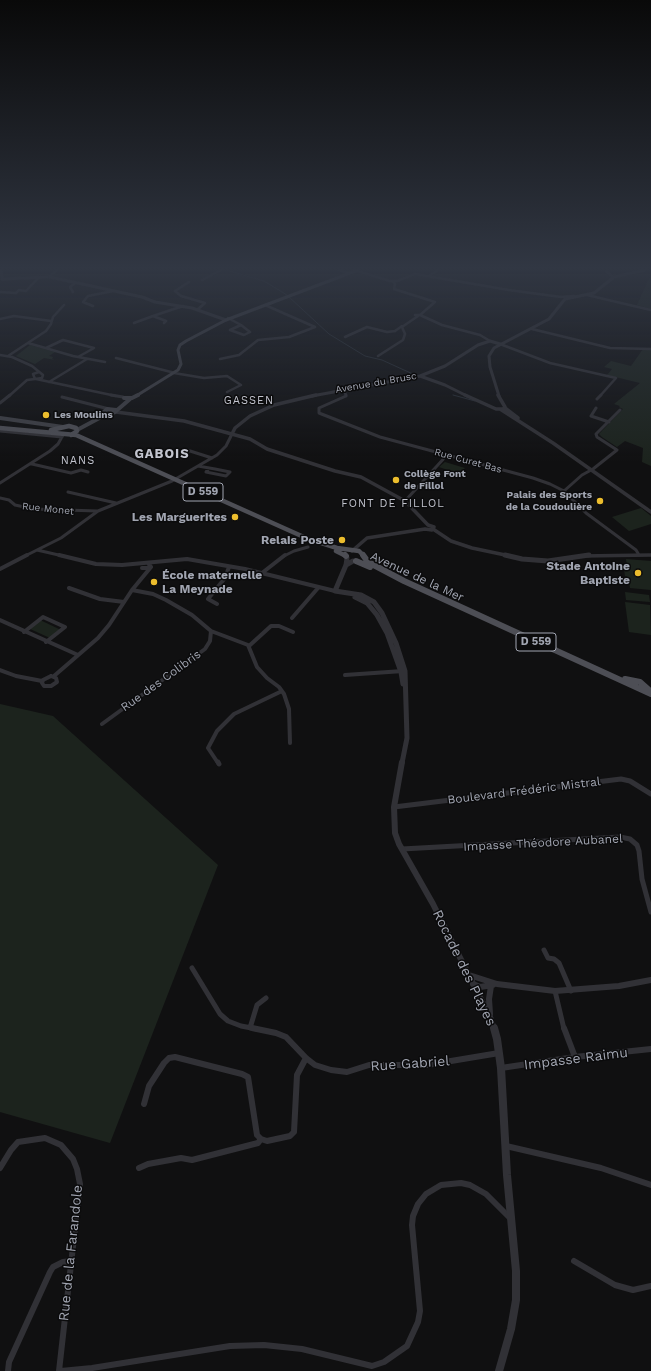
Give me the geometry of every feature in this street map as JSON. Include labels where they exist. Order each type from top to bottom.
[{"type":"main road","points":[[0,427],[71,435],[111,411],[132,396],[175,373],[180,367],[181,360],[176,352],[179,344],[198,334]]},
{"type":"main road","points":[[0,427],[39,430],[84,424],[111,411],[123,402],[124,397],[132,396]]},
{"type":"main road","points":[[0,418],[62,428]]},
{"type":"main road","points":[[72,426],[77,431]]},
{"type":"main road","points":[[61,435],[62,428]]},
{"type":"main road","name":"D 559","points":[[77,431],[95,443]]},
{"type":"main road","name":"D 559","points":[[71,435],[95,443],[312,540],[346,557]]},
{"type":"main road","points":[[312,540],[362,555]]},
{"type":"main road","points":[[346,557],[347,553],[352,551]]},
{"type":"main road","points":[[354,561],[362,555]]},
{"type":"main road","name":"Avenue de la Mer","points":[[362,555],[368,562],[388,573],[469,612],[651,693]]},
{"type":"main road","name":"Avenue de la Mer","points":[[346,557],[365,564],[398,582],[463,611],[469,612]]},
{"type":"street","points":[[8,356],[42,334]]},
{"type":"street","points":[[220,359],[239,355],[258,340],[289,337],[298,334]]},
{"type":"street","points":[[345,337],[352,334]]},
{"type":"street","points":[[378,356],[403,340],[405,334]]},
{"type":"street","points":[[476,334],[490,341],[527,353],[550,363],[616,378],[597,400]]},
{"type":"street","points":[[520,334],[500,344],[492,351],[489,358],[500,409],[553,443],[591,470]]},
{"type":"street","points":[[555,334],[610,348],[651,349]]},
{"type":"street","points":[[46,348],[63,340],[94,348],[78,357]]},
{"type":"street","name":"Avenue du Brusc","points":[[232,434],[233,430],[245,419],[268,408],[308,396],[344,388],[424,375],[445,366],[469,349],[490,341]]},
{"type":"street","points":[[28,343],[78,357],[105,362]]},
{"type":"street","points":[[0,355],[8,356],[29,364],[42,374],[42,378],[47,382]]},
{"type":"street","points":[[116,358],[175,373],[204,378],[227,376],[241,385],[227,392]]},
{"type":"street","points":[[47,382],[87,359]]},
{"type":"street","points":[[33,368],[33,376],[36,379],[124,397]]},
{"type":"street","points":[[34,374],[39,372]]},
{"type":"street","points":[[424,375],[486,402],[499,405]]},
{"type":"street","points":[[420,376],[499,405],[651,512]]},
{"type":"street","points":[[0,403],[27,380],[42,378]]},
{"type":"street","name":"Rue Curet Bas","points":[[344,388],[346,396],[319,408],[319,413],[380,437],[533,478],[550,484],[564,491],[586,512],[636,550],[639,555]]},
{"type":"street","points":[[62,397],[111,411],[184,421],[254,440],[267,449],[335,471],[361,477],[404,501],[427,527]]},
{"type":"street","points":[[499,405],[500,409]]},
{"type":"street","points":[[596,408],[591,416],[609,422]]},
{"type":"street","points":[[564,491],[617,450],[596,435],[620,410]]},
{"type":"street","points":[[0,431],[61,435],[58,444],[32,464],[0,483]]},
{"type":"street","points":[[0,569],[61,538],[98,511],[174,479],[212,458],[226,446],[232,434]]},
{"type":"street","points":[[187,450],[212,458]]},
{"type":"street","points":[[404,501],[447,455]]},
{"type":"street","points":[[32,464],[71,473],[81,470],[88,472]]},
{"type":"street","points":[[197,466],[209,468],[215,469],[230,472],[226,476],[206,472],[209,468]]},
{"type":"street","points":[[68,492],[116,504]]},
{"type":"street","name":"Rue Monet","points":[[0,498],[34,509],[79,512],[98,511]]},
{"type":"street","points":[[352,551],[367,538],[427,527],[433,529],[450,541],[472,548],[522,559],[548,561],[591,555],[651,555]]},
{"type":"street","points":[[359,544],[362,555]]},
{"type":"street","points":[[262,573],[284,556],[308,547]]},
{"type":"street","points":[[37,550],[96,564],[150,564],[149,568]]},
{"type":"street","points":[[335,591],[346,565],[346,557]]},
{"type":"street","name":"Rocade des Playes","points":[[144,565],[162,561],[187,559],[262,573],[335,591],[360,599],[374,610],[384,628],[403,671],[407,742],[394,807],[395,834],[433,904],[490,1017],[497,1039],[499,1053],[516,1271],[516,1300],[509,1335],[499,1371]]},
{"type":"street","points":[[42,681],[46,677],[54,676],[98,638],[109,625],[142,576],[149,568],[162,561]]},
{"type":"street","points":[[346,565],[354,561]]},
{"type":"street","points":[[144,565],[149,568]]},
{"type":"street","points":[[142,576],[144,565]]},
{"type":"street","points":[[218,604],[208,599],[225,578],[229,567]]},
{"type":"street","points":[[69,588],[100,599],[124,602]]},
{"type":"street","points":[[292,618],[318,588]]},
{"type":"street","points":[[132,590],[153,594],[173,603],[192,615],[211,631],[249,646]]},
{"type":"street","points":[[24,632],[43,617],[65,627],[46,642]]},
{"type":"street","points":[[0,620],[46,642],[78,655]]},
{"type":"street","points":[[249,646],[271,626],[279,626],[293,632]]},
{"type":"street","name":"Rue des Colibris","points":[[102,724],[205,649],[210,641],[211,631]]},
{"type":"street","points":[[249,646],[257,667],[282,691],[289,709],[290,743]]},
{"type":"street","points":[[0,670],[16,676],[42,681],[42,684],[46,686],[54,685],[57,681],[54,676]]},
{"type":"street","points":[[345,675],[403,671]]},
{"type":"street","points":[[219,764],[208,748],[217,731],[234,714],[282,691]]},
{"type":"street","name":"Boulevard Frédéric Mistral","points":[[394,807],[621,779],[630,781],[651,794]]},
{"type":"street","name":"Impasse Théodore Aubanel","points":[[402,849],[620,837],[630,839],[637,845],[639,851],[642,879],[651,912]]},
{"type":"street","points":[[544,950],[548,958],[554,959],[559,963],[571,991]]},
{"type":"street","name":"Rue Gabriel","points":[[192,968],[220,1014],[228,1021],[241,1026],[276,1033],[286,1038],[296,1046],[306,1058],[315,1065],[331,1070],[347,1072],[369,1065],[427,1065],[499,1053]]},
{"type":"street","points":[[468,975],[492,984],[555,991],[571,991],[619,986],[651,980]]},
{"type":"street","points":[[475,986],[486,987],[492,984]]},
{"type":"street","points":[[490,1017],[489,998],[492,984]]},
{"type":"street","points":[[555,991],[563,1026],[574,1057]]},
{"type":"street","points":[[250,1028],[257,1005],[266,998]]},
{"type":"street","name":"Impasse Raimu","points":[[501,1068],[574,1057],[651,1049]]},
{"type":"street","points":[[144,1104],[149,1086],[164,1063],[169,1058],[175,1057],[242,1074],[248,1077],[258,1135],[261,1139],[267,1141],[290,1136],[294,1132],[297,1075],[306,1058]]},
{"type":"street","name":"Rue de la Farandole","points":[[0,1168],[11,1150],[18,1142],[45,1138],[61,1145],[73,1160],[79,1176],[80,1184],[60,1371],[92,1368],[230,1346],[264,1345],[302,1349],[372,1366],[384,1362],[407,1346],[418,1322],[420,1311],[412,1225],[413,1216],[418,1204],[426,1194],[441,1185],[461,1183],[470,1185],[486,1194],[511,1218]]},
{"type":"street","points":[[139,1168],[148,1164],[181,1158],[192,1160],[258,1143],[261,1139]]},
{"type":"street","points":[[506,1146],[601,1168],[651,1185]]},
{"type":"street","points":[[8,1371],[9,1362],[50,1272],[53,1267],[63,1262],[71,1261]]},
{"type":"street","points":[[574,1261],[615,1285],[633,1290],[651,1286]]},
{"type":"shaded area","points":[[30,345],[55,352],[49,356],[53,357],[52,359],[55,360],[44,358],[35,364],[16,356]]},
{"type":"shaded area","points":[[643,349],[651,350],[651,466],[642,462],[643,448],[625,441],[617,447],[599,434],[623,409],[614,404],[640,383],[607,375],[612,369],[604,367],[611,361],[631,366]]},
{"type":"shaded area","points":[[445,462],[465,468],[459,474],[439,467]]},
{"type":"shaded area","points":[[641,508],[651,516],[651,524],[629,531],[612,517]]},
{"type":"shaded area","name":"Stade Antoine Baptiste","points":[[626,559],[651,561],[651,590],[630,588],[628,577],[625,576],[624,569],[627,569]]},
{"type":"shaded area","points":[[625,592],[649,595],[650,602],[626,600]]},
{"type":"shaded area","points":[[625,602],[650,605],[651,635],[629,632]]},
{"type":"shaded area","points":[[40,620],[61,630],[50,638],[28,628]]},
{"type":"shaded area","points":[[0,704],[53,716],[218,865],[110,1143],[0,1112]]},
{"type":"waterway","points":[[329,334],[365,356],[382,360],[415,375]]},
{"type":"waterway","points":[[453,395],[475,401]]},
{"type":"place","name":"Les Moulins","points":[[46,415]]},
{"type":"place","name":"Collège Font de Fillol","points":[[396,480]]},
{"type":"place","name":"Palais des Sports de la Coudoulière","points":[[600,501]]},
{"type":"place","name":"Les Marguerites","points":[[235,517]]},
{"type":"place","name":"Relais Poste","points":[[342,540]]},
{"type":"place","name":"Stade Antoine Baptiste","points":[[638,573]]},
{"type":"place","name":"École maternelle La Meynade","points":[[154,582]]},
{"type":"district","name":"GASSEN","points":[[249,401]]},
{"type":"district","name":"GABOIS","points":[[162,454]]},
{"type":"district","name":"NANS","points":[[78,461]]},
{"type":"district","name":"FONT DE FILLOL","points":[[393,504]]}]
